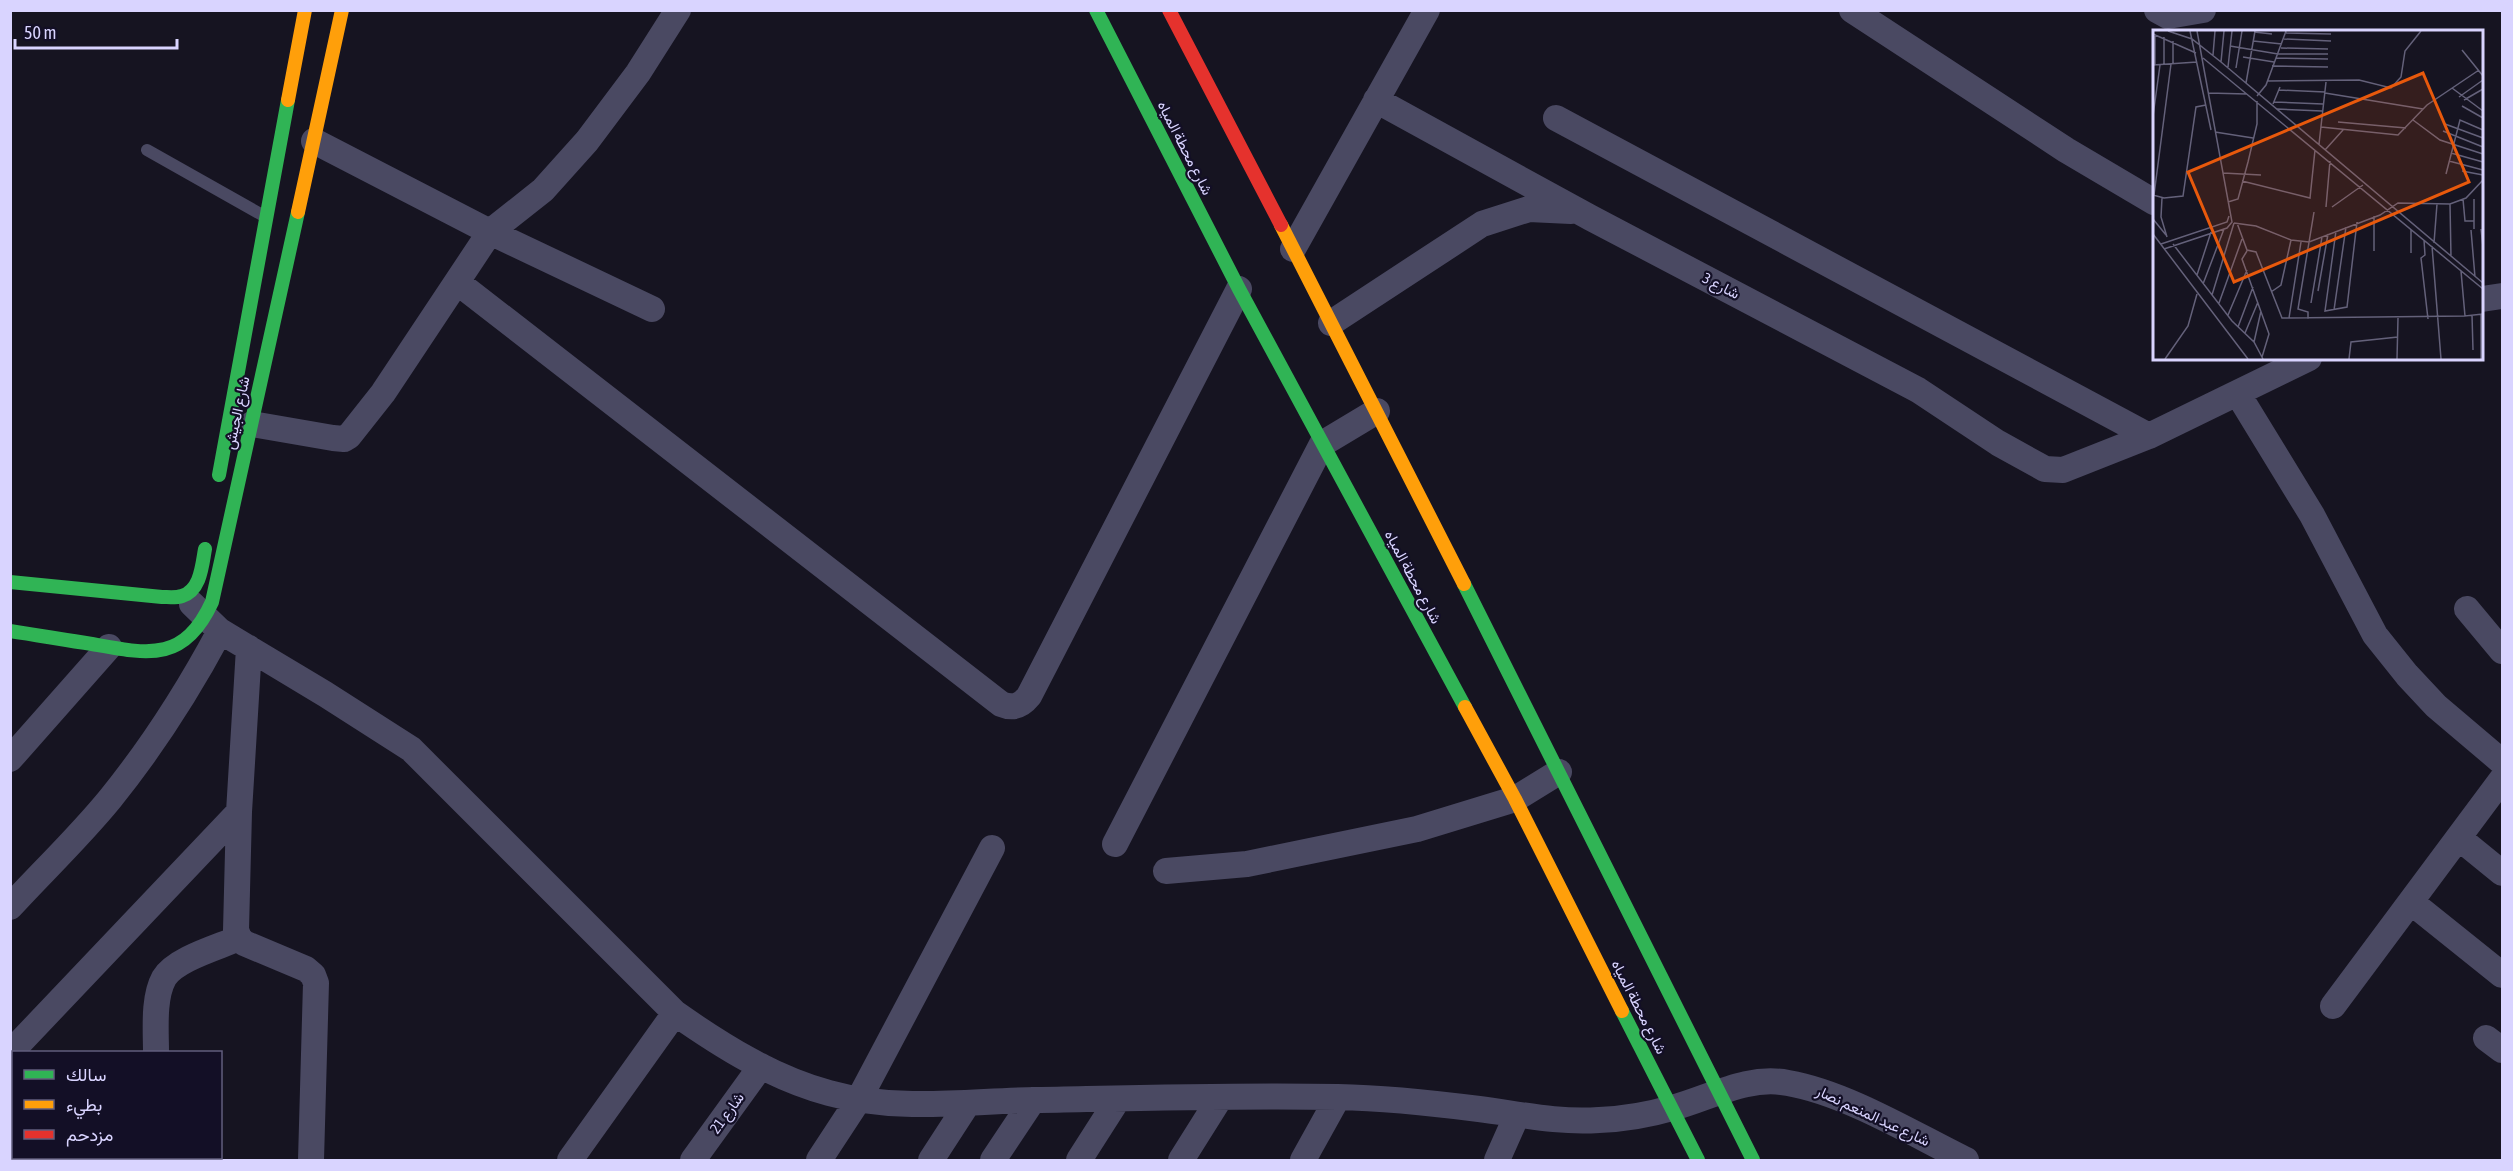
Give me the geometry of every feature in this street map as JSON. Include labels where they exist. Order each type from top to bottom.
[{"type":"street","name":"شارع الجيش","points":[[215,493],[305,10]]},
{"type":"street","name":"شارع الجيش","points":[[10,632],[144,653],[159,652],[213,624],[212,602],[342,10]]},
{"type":"street","points":[[252,424],[333,438],[348,437],[383,393],[490,232],[543,190],[587,141],[638,73],[678,10]]},
{"type":"street","name":"شارع محطة المياه","points":[[1096,10],[1239,289],[1615,986],[1698,1161]]},
{"type":"street","points":[[1169,10],[1377,411],[1559,772],[1652,970],[1720,1093],[1753,1161]]},
{"type":"street","points":[[1293,249],[1427,10]]},
{"type":"street","points":[[1852,10],[2066,150],[2153,201]]},
{"type":"street","points":[[2157,10],[2168,16],[2203,10]]},
{"type":"street","points":[[301,31],[336,38]]},
{"type":"street","name":"شارع 3","points":[[1377,100],[1591,218],[1918,390],[1998,443],[2045,469],[2063,470],[2149,436]]},
{"type":"street","points":[[1556,118],[2149,436],[2305,360]]},
{"type":"street","points":[[314,141],[490,232],[652,309]]},
{"type":"street","points":[[1331,323],[1482,224],[1529,209],[1562,209],[1591,218]]},
{"type":"street","points":[[457,282],[1001,704],[1008,707],[1017,707],[1029,696],[1239,289]]},
{"type":"street","points":[[2483,299],[2502,296]]},
{"type":"street","points":[[2238,394],[2312,515],[2375,635],[2436,706],[2502,762]]},
{"type":"street","points":[[1115,844],[1322,444],[1377,411]]},
{"type":"street","points":[[10,582],[162,597],[182,596],[194,587],[200,574],[207,539]]},
{"type":"street","name":"شارع عبد المنعم نصار","points":[[182,596],[213,624],[411,749],[675,1013],[711,1039],[761,1066],[806,1086],[859,1099],[921,1105],[1033,1100],[1338,1097],[1408,1100],[1546,1119],[1598,1120],[1629,1118],[1672,1108],[1760,1081],[1785,1082],[1843,1099],[1966,1161]]},
{"type":"street","points":[[2467,609],[2502,651]]},
{"type":"street","points":[[10,906],[108,801],[139,761],[189,688],[213,624]]},
{"type":"street","points":[[10,759],[109,648]]},
{"type":"street","points":[[249,648],[238,812],[236,930],[239,938],[253,947],[306,969],[313,975],[316,983],[310,1161]]},
{"type":"street","points":[[1166,871],[1247,864],[1417,829],[1515,800],[1559,772]]},
{"type":"street","points":[[2333,1006],[2502,779]]},
{"type":"street","points":[[10,1053],[238,812]]},
{"type":"street","points":[[2459,838],[2502,873]]},
{"type":"street","points":[[819,1161],[859,1099],[992,848]]},
{"type":"street","points":[[2410,902],[2502,975]]},
{"type":"street","points":[[156,1051],[160,990],[169,971],[239,938]]},
{"type":"street","points":[[570,1161],[675,1013]]},
{"type":"street","name":"شارع 21","points":[[693,1161],[761,1066]]},
{"type":"street","points":[[1303,1161],[1338,1097]]},
{"type":"street","points":[[1181,1161],[1220,1098]]},
{"type":"street","points":[[1079,1161],[1118,1099]]},
{"type":"street","points":[[993,1161],[1033,1100]]},
{"type":"street","points":[[932,1161],[968,1103]]},
{"type":"street","points":[[1497,1161],[1517,1115]]},
{"type":"lane","points":[[147,150],[266,217]]},
{"type":"traffic: fast","points":[[1096,10],[1239,289],[1465,707]]},
{"type":"traffic: fast","points":[[219,475],[288,100]]},
{"type":"traffic: fast","points":[[10,631],[112,648],[147,651],[162,650],[176,645],[189,636],[201,622],[212,602],[298,212]]},
{"type":"traffic: fast","points":[[10,582],[180,597],[188,593],[197,583],[205,549]]},
{"type":"traffic: fast","points":[[1464,584],[1753,1160]]},
{"type":"traffic: fast","points":[[1622,1011],[1698,1160]]},
{"type":"traffic: slow","points":[[288,100],[305,10]]},
{"type":"traffic: slow","points":[[298,212],[342,10]]},
{"type":"traffic: slow","points":[[1281,225],[1464,584]]},
{"type":"traffic: slow","points":[[1465,707],[1515,799],[1622,1011]]},
{"type":"traffic: jam","points":[[1169,10],[1281,225]]}]
